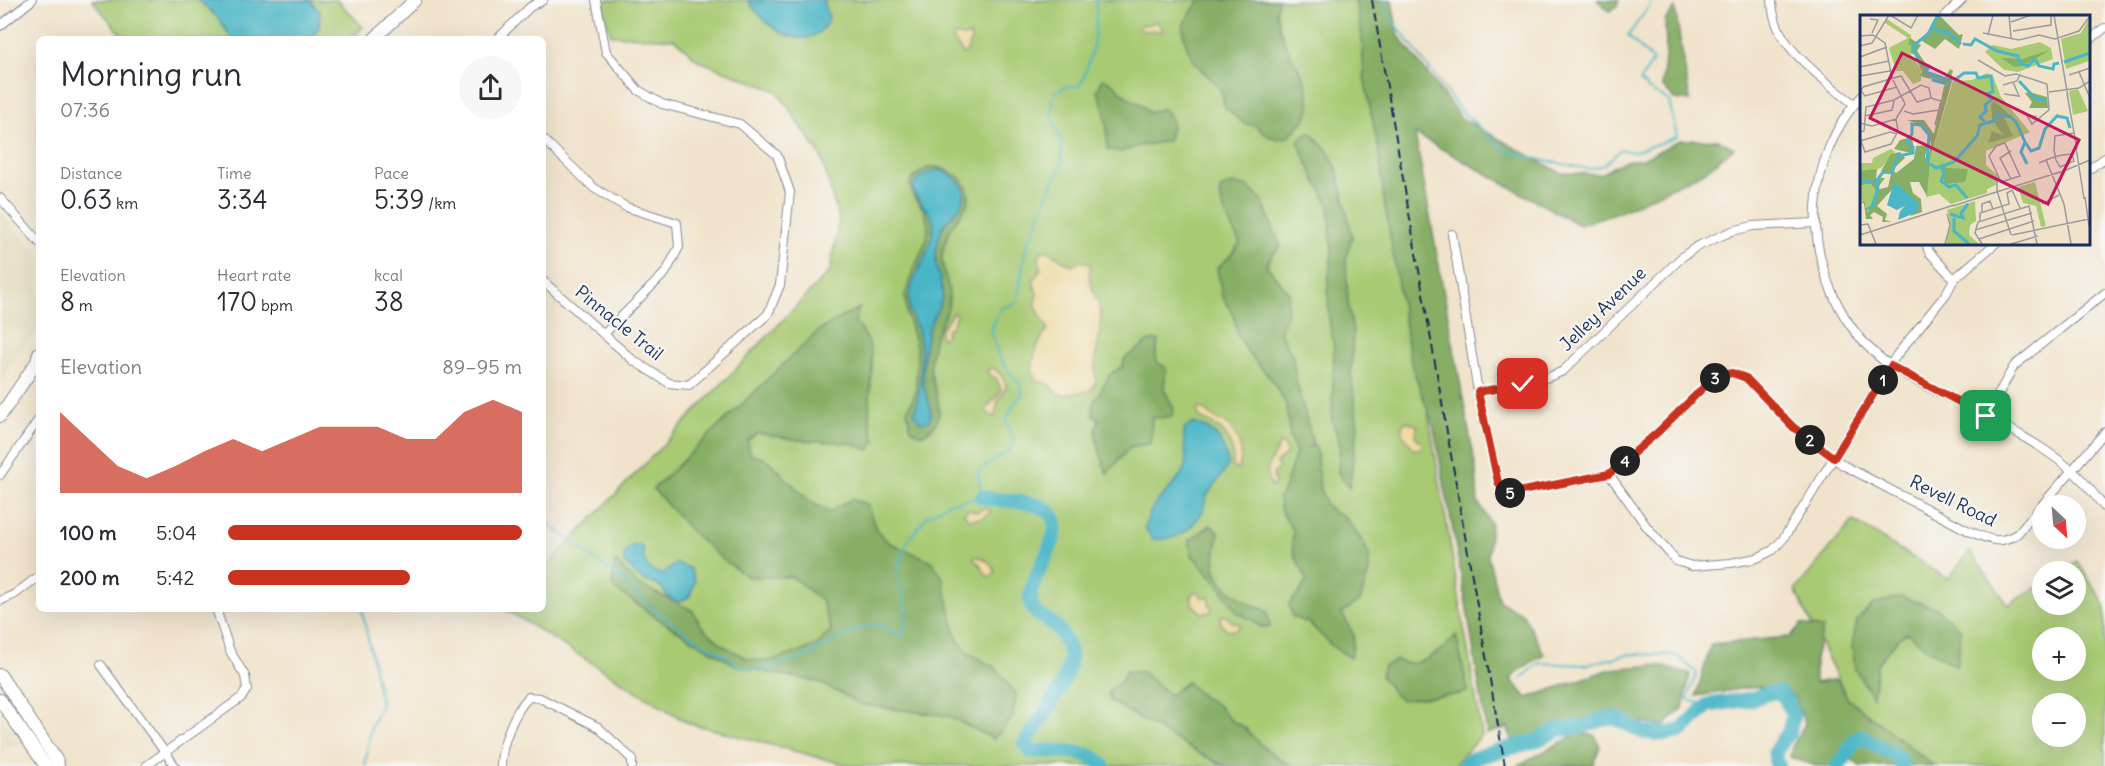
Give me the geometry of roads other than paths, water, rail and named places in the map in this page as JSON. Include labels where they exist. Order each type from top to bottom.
[{"type":"main road","points":[[377,36],[415,0]]},
{"type":"main road","points":[[0,416],[36,362]]},
{"type":"main road","points":[[0,675],[57,761],[58,766]]},
{"type":"main road","points":[[0,700],[46,766]]},
{"type":"street","points":[[0,26],[32,0]]},
{"type":"street","points":[[499,36],[530,7],[543,0]]},
{"type":"street","name":"Pinnacle Trail","points":[[546,285],[634,361],[669,383],[689,385],[768,314],[780,285],[790,192],[777,155],[740,124],[662,104],[638,90],[606,52],[596,0]]},
{"type":"street","points":[[1772,0],[1775,17],[1785,40],[1837,92],[1854,104]]},
{"type":"street","points":[[1946,15],[1962,0]]},
{"type":"street","points":[[2090,39],[2105,28]]},
{"type":"street","points":[[1860,98],[1840,123],[1831,141],[1818,189],[1815,223],[1819,255],[1826,278],[1854,329],[1866,345],[1891,366],[2041,448],[2071,470],[2105,508]]},
{"type":"street","points":[[546,142],[594,188],[626,207],[677,223],[680,247],[666,272],[604,334]]},
{"type":"street","points":[[2090,169],[2105,158]]},
{"type":"street","points":[[0,198],[36,239]]},
{"type":"street","name":"Jelley Avenue","points":[[1478,392],[1523,384],[1563,371],[1682,257],[1713,238],[1752,226],[1815,223]]},
{"type":"street","points":[[1452,234],[1478,392],[1498,482],[1502,490],[1512,493],[1519,492],[1609,474],[1658,432],[1703,388],[1718,376],[1732,373],[1746,378],[1793,427],[1834,458]]},
{"type":"street","points":[[1926,244],[1929,252],[1954,279]]},
{"type":"street","points":[[1609,474],[1647,527],[1676,561],[1692,566],[1708,566],[1757,558],[1773,550],[1783,539],[1896,356],[1946,294],[1954,279],[1995,244]]},
{"type":"street","points":[[1986,416],[2014,366],[2105,293]]},
{"type":"street","points":[[0,475],[36,423]]},
{"type":"street","name":"Revell Road","points":[[1834,458],[1843,465],[1971,532],[1991,540],[2004,541],[2017,534],[2105,432]]},
{"type":"street","points":[[0,601],[15,594],[36,578]]},
{"type":"street","points":[[146,766],[242,697],[247,689],[245,676],[230,651],[217,612]]},
{"type":"street","points":[[102,665],[175,766]]},
{"type":"street","points":[[501,766],[502,750],[520,705],[528,697],[540,698],[598,727],[632,759],[632,766]]},
{"type":"water","points":[[198,0],[310,0],[320,12],[319,27],[313,36],[230,36],[218,18]]},
{"type":"water","points":[[748,0],[824,0],[829,19],[820,31],[810,37],[799,38],[775,29]]},
{"type":"water","points":[[938,169],[960,182],[964,199],[946,222],[937,244],[935,258],[942,297],[929,328],[923,381],[931,416],[929,421],[920,422],[914,413],[920,384],[921,349],[909,301],[913,281],[931,243],[933,223],[929,213],[916,197],[913,187],[919,178]]},
{"type":"water","points":[[1195,423],[1215,434],[1224,448],[1229,464],[1207,496],[1202,512],[1186,531],[1168,539],[1153,539],[1145,528],[1148,517],[1183,471],[1186,460],[1185,427]]},
{"type":"water","points":[[638,544],[643,548],[647,566],[653,571],[663,574],[677,563],[690,568],[695,581],[690,596],[680,602],[668,597],[661,587],[640,578],[623,561],[627,550]]},
{"type":"waterway","points":[[546,522],[616,575],[653,609],[690,635],[729,658],[739,667],[757,670],[799,660],[857,629],[877,624],[902,636],[907,612],[896,574],[907,542],[926,517],[948,503],[982,497],[978,471],[1009,451],[1014,440],[1006,421],[1015,402],[1022,395],[1020,383],[1001,359],[994,344],[992,328],[999,310],[1017,303],[1025,251],[1062,162],[1061,140],[1051,113],[1055,92],[1067,86],[1080,86],[1093,44],[1096,0]]},
{"type":"waterway","points":[[1384,0],[1391,18],[1460,110],[1505,150],[1589,169],[1604,165],[1621,149],[1633,152],[1677,137],[1669,101],[1648,89],[1640,81],[1653,61],[1628,36],[1650,5],[1650,0]]},
{"type":"waterway","points":[[982,497],[1036,505],[1050,512],[1055,522],[1050,548],[1036,577],[1031,603],[1036,613],[1059,630],[1068,649],[1070,660],[1066,676],[1058,692],[1025,744],[1030,751],[1080,753],[1098,760],[1103,766]]},
{"type":"waterway","points":[[363,612],[381,703],[371,727],[365,766]]},
{"type":"waterway","points":[[1521,679],[1539,663],[1584,665],[1631,654],[1676,655],[1697,673],[1687,700],[1708,705]]},
{"type":"waterway","points":[[1464,766],[1481,756],[1535,741],[1557,730],[1581,727],[1603,719],[1616,718],[1643,732],[1664,734],[1681,731],[1708,705],[1752,699],[1769,693],[1780,693],[1793,715],[1789,733],[1775,753],[1779,766]]},
{"type":"waterway","points":[[1837,766],[1856,739],[1861,736],[1898,757],[1902,766]]},
{"type":"railway","points":[[1372,0],[1505,766]]}]
